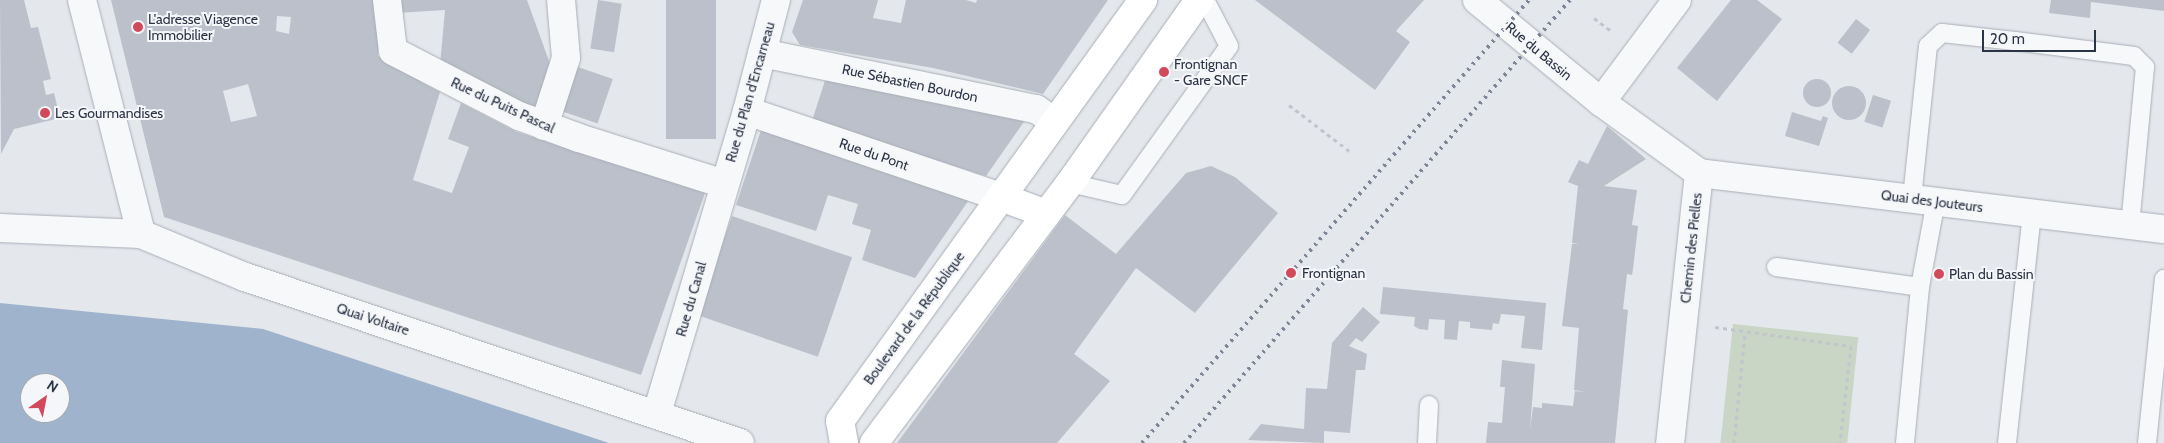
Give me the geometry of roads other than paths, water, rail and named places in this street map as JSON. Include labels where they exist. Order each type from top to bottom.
[{"type":"main road","name":"Boulevard de la République","points":[[844,443],[840,421],[1054,121],[1143,0]]},
{"type":"main road","points":[[874,443],[1070,184],[1199,0]]},
{"type":"main road","points":[[1001,197],[1046,214]]},
{"type":"street","points":[[82,0],[141,234]]},
{"type":"street","name":"Rue du Puits Pascal","points":[[387,0],[393,51],[544,126],[724,184]]},
{"type":"street","points":[[544,126],[566,58],[561,0]]},
{"type":"street","name":"Rue du Plan d'Encarneau","points":[[724,184],[747,111],[776,0]]},
{"type":"street","name":"Rue du Bassin","points":[[1478,0],[1601,102]]},
{"type":"street","points":[[1601,102],[1677,0]]},
{"type":"street","name":"Rue Sébastien Bourdon","points":[[762,53],[1036,109],[1054,121]]},
{"type":"street","name":"Chemin des Pielles","points":[[1601,102],[1699,173],[1670,443]]},
{"type":"street","name":"Rue du Pont","points":[[747,111],[1001,197]]},
{"type":"street","name":"Quai des Jouteurs","points":[[1699,173],[2164,229]]},
{"type":"street","name":"Rue du Canal","points":[[656,413],[724,184]]},
{"type":"street","name":"Quai Voltaire","points":[[0,228],[141,234],[245,276],[656,413],[740,443]]},
{"type":"lane","points":[[1070,184],[1122,195],[1229,46],[1205,0]]},
{"type":"lane","points":[[1905,443],[1920,287],[1928,46],[1942,33],[2134,56],[2145,67],[2130,225]]},
{"type":"lane","points":[[2007,443],[2032,213]]},
{"type":"lane","points":[[1776,267],[1920,287]]},
{"type":"lane","points":[[2147,443],[2164,279]]},
{"type":"lane","points":[[1427,443],[1429,405]]},
{"type":"water","points":[[0,303],[263,329],[609,443],[0,443]]},
{"type":"railway","points":[[1142,443],[1529,0]]},
{"type":"railway","points":[[1184,443],[1570,0]]},
{"type":"place","name":"L'adresse Viagence Immobilier","points":[[138,27]]},
{"type":"place","name":"Frontignan - Gare SNCF","points":[[1164,72]]},
{"type":"place","name":"Les Gourmandises","points":[[45,113]]},
{"type":"place","name":"Frontignan","points":[[1291,273]]},
{"type":"place","name":"Plan du Bassin","points":[[1939,274]]}]
